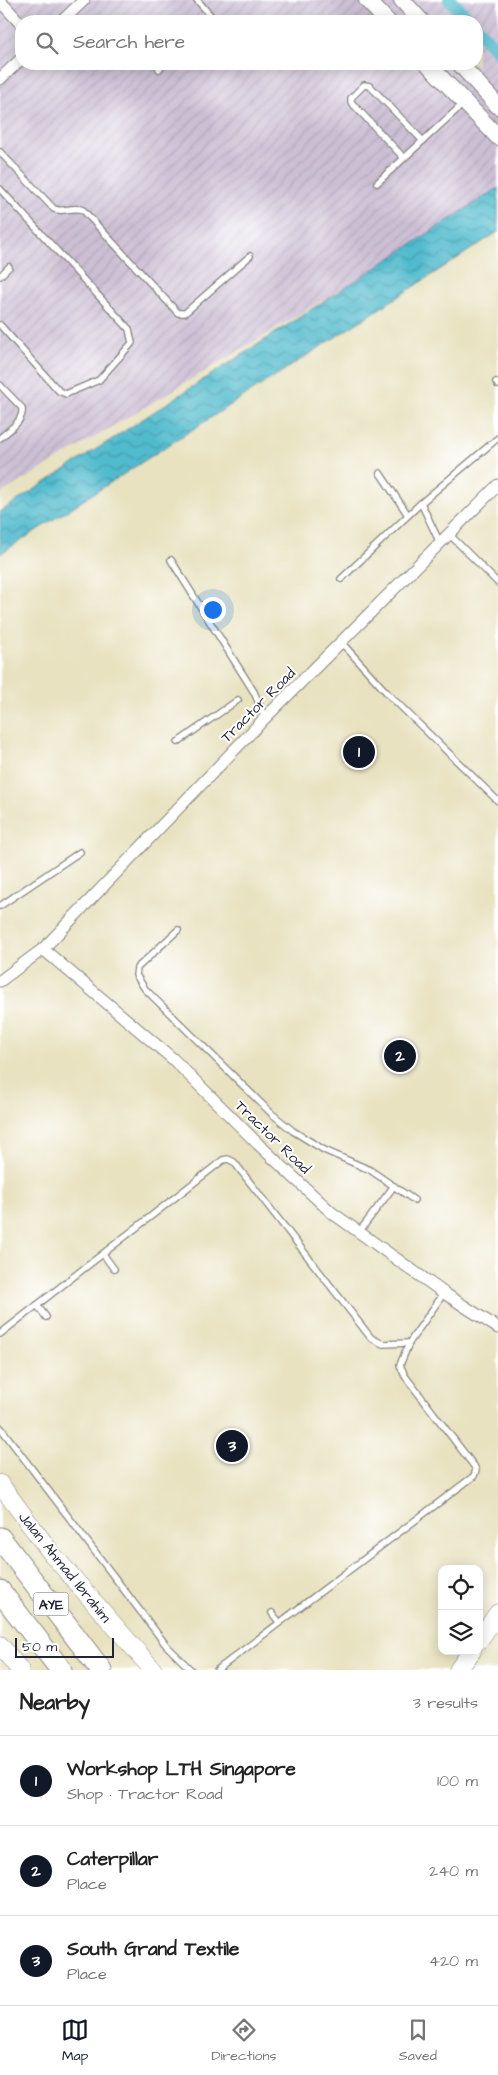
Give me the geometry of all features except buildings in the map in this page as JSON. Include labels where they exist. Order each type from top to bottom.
[{"type":"highway","name":"AYE","points":[[0,1538],[101,1670]]},
{"type":"highway","name":"AYE","points":[[0,1591],[61,1670]]},
{"type":"main road","points":[[367,0],[382,15]]},
{"type":"main road","points":[[402,0],[416,15]]},
{"type":"main road","points":[[434,70],[498,137]]},
{"type":"main road","points":[[465,70],[498,106]]},
{"type":"main road","name":"Jalan Ahmad Ibrahim","points":[[0,1484],[52,1554],[153,1670]]},
{"type":"main road","points":[[483,1634],[498,1613]]},
{"type":"main road","points":[[0,1645],[20,1670]]},
{"type":"main road","points":[[458,1670],[469,1655]]},
{"type":"street","points":[[68,15],[84,0]]},
{"type":"street","points":[[0,1],[15,17]]},
{"type":"street","points":[[0,79],[15,65]]},
{"type":"street","name":"Tractor Road","points":[[0,982],[43,949],[265,718],[498,485]]},
{"type":"street","name":"Tractor Road","points":[[43,949],[173,1059],[287,1172],[331,1212],[444,1294],[498,1328]]},
{"type":"lane","points":[[198,0],[210,15]]},
{"type":"lane","points":[[404,158],[351,102],[351,98],[364,85],[370,86],[423,140]]},
{"type":"lane","points":[[377,183],[465,102]]},
{"type":"lane","points":[[0,152],[54,210],[75,208],[83,210],[178,313],[185,313],[250,256]]},
{"type":"lane","points":[[0,189],[129,329],[132,343],[99,380],[66,394],[59,391],[0,325]]},
{"type":"lane","points":[[0,276],[9,267]]},
{"type":"lane","points":[[0,385],[22,408],[23,412],[18,422],[0,438]]},
{"type":"lane","points":[[341,579],[420,503],[498,438]]},
{"type":"lane","points":[[380,473],[408,515]]},
{"type":"lane","points":[[420,503],[440,543]]},
{"type":"lane","points":[[449,534],[498,583]]},
{"type":"lane","points":[[171,560],[254,692],[265,718]]},
{"type":"lane","points":[[341,642],[389,695],[498,801]]},
{"type":"lane","points":[[178,742],[238,700]]},
{"type":"lane","points":[[0,906],[80,852]]},
{"type":"lane","points":[[178,930],[137,968],[136,975],[146,989],[271,1113],[293,1131],[324,1150],[370,1170],[414,1200]]},
{"type":"lane","points":[[0,1334],[223,1160],[232,1160],[371,1338],[383,1344],[409,1344]]},
{"type":"lane","points":[[358,1233],[394,1186]]},
{"type":"lane","points":[[102,1254],[114,1269]]},
{"type":"lane","points":[[217,1670],[472,1478],[476,1473],[474,1466],[402,1371],[400,1365],[409,1344],[444,1294]]},
{"type":"lane","points":[[37,1305],[46,1317]]},
{"type":"lane","points":[[0,1427],[166,1645],[192,1670]]},
{"type":"lane","points":[[272,1612],[279,1622]]},
{"type":"shaded area","points":[[0,0],[498,0],[498,195],[0,494]]},
{"type":"water","points":[[498,188],[498,232],[0,554],[0,512]]},
{"type":"waterway","points":[[450,0],[464,15]]},
{"type":"waterway","points":[[483,35],[498,51]]},
{"type":"place","name":"Workshop LTH Singapore","points":[[359,752]]},
{"type":"place","name":"Caterpillar","points":[[400,1056]]},
{"type":"place","name":"South Grand Textile","points":[[232,1446]]}]
